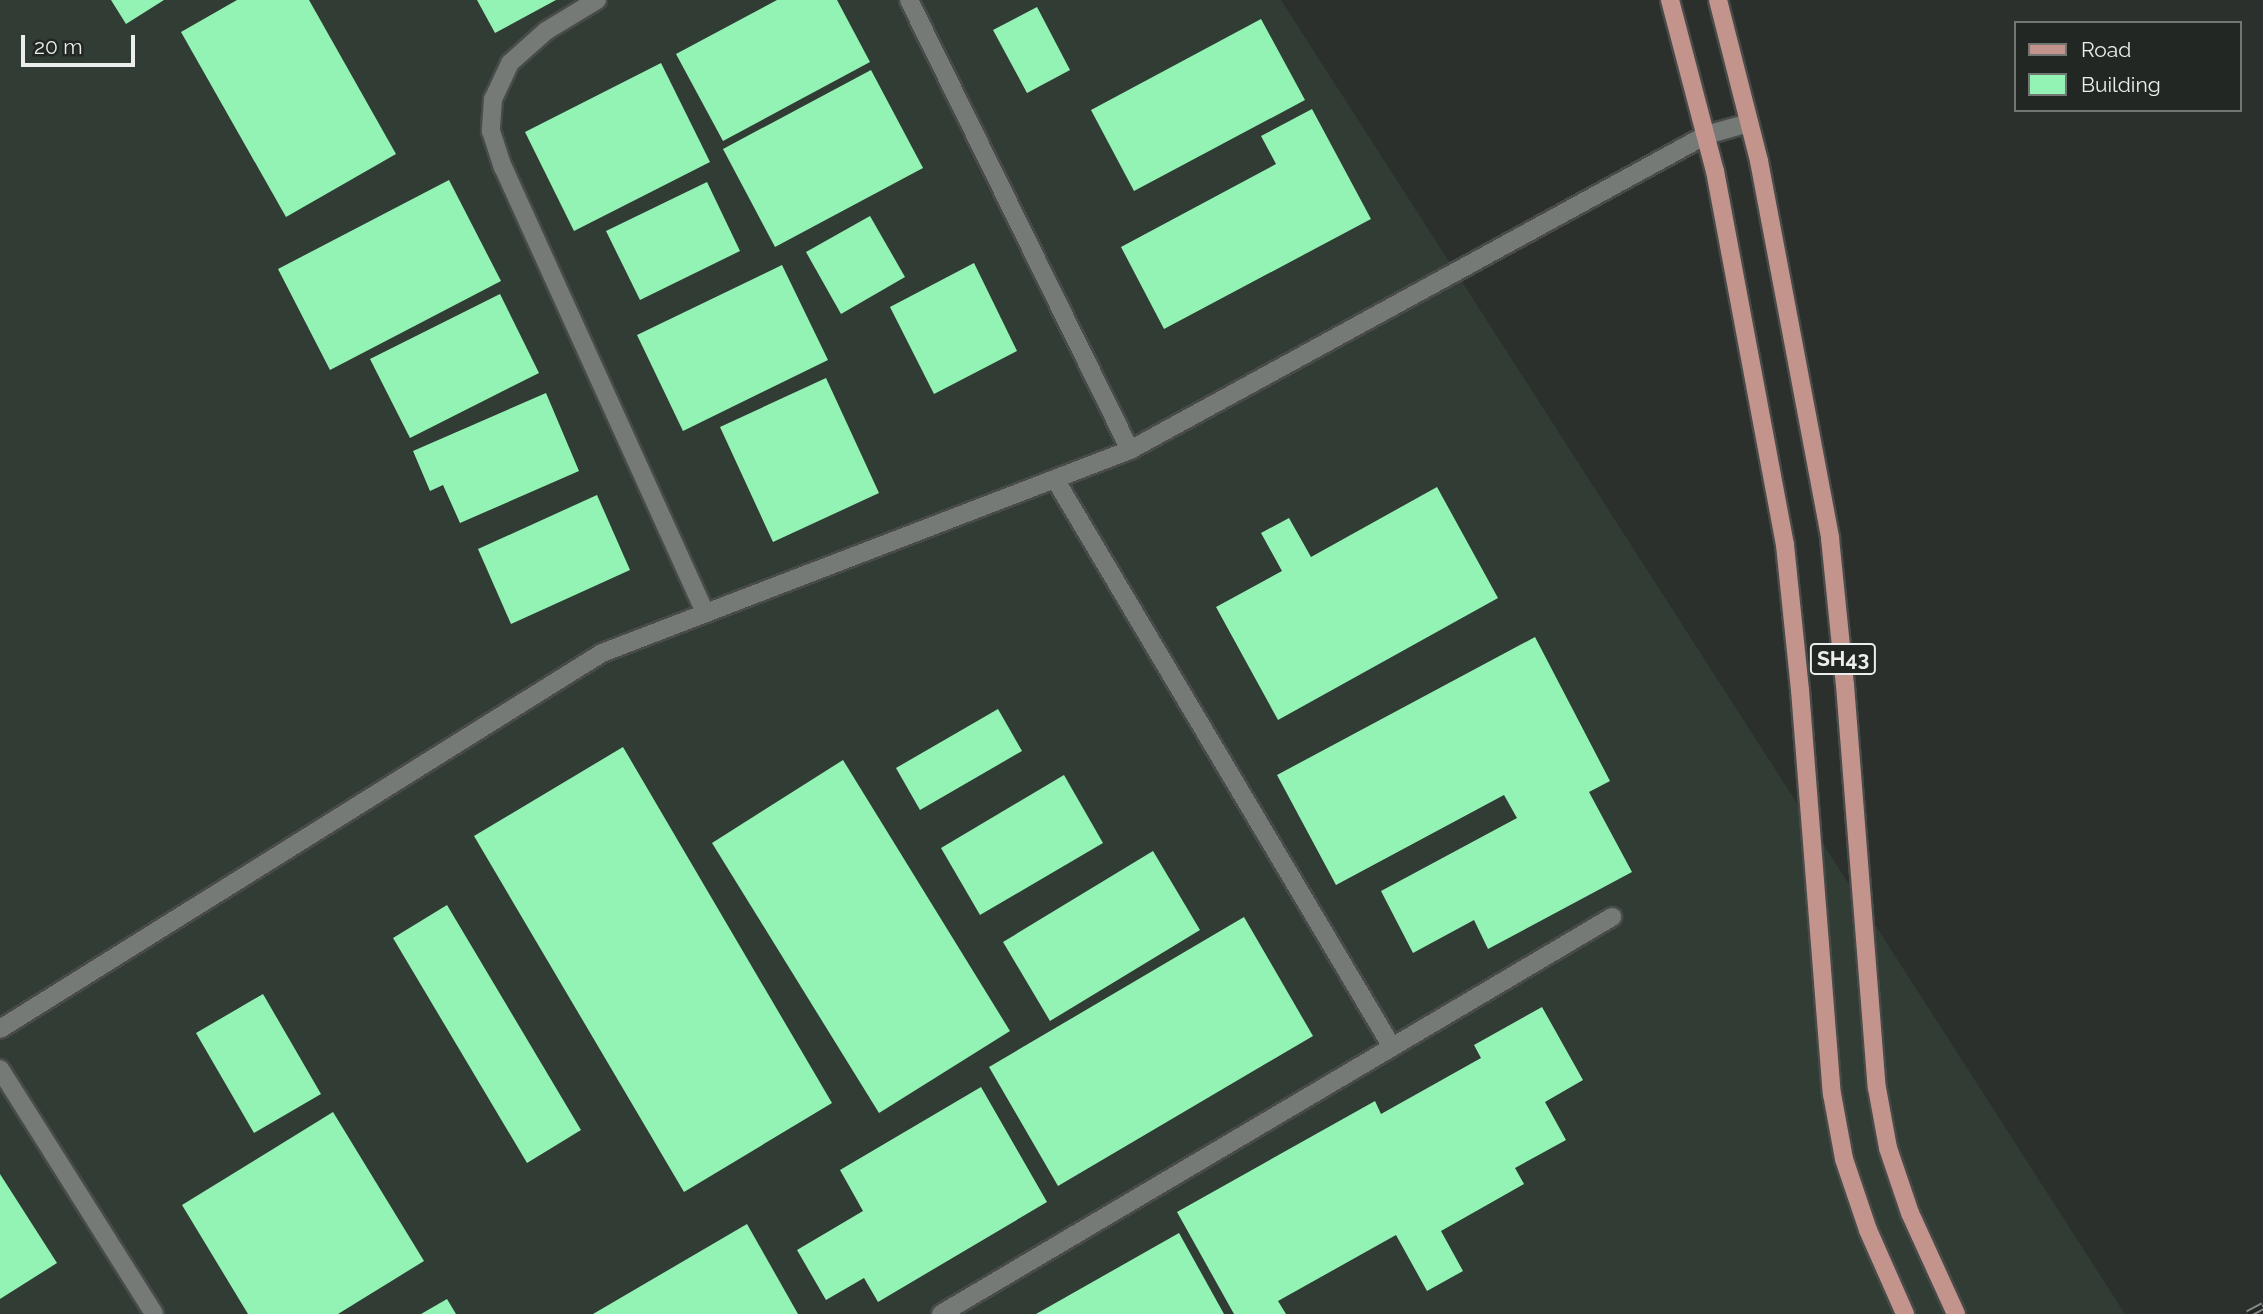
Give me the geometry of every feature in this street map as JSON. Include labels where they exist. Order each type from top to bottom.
[{"type":"main road","name":"SH43","points":[[1670,0],[1706,135],[1786,545],[1832,1094],[1844,1159],[1868,1230],[1905,1314]]},
{"type":"main road","name":"SH43","points":[[1718,0],[1759,161],[1830,538],[1845,685],[1877,1088],[1888,1148],[1910,1213],[1956,1314]]},
{"type":"street","points":[[597,0],[546,31],[510,63],[492,99],[491,131],[503,167],[705,613]]},
{"type":"street","points":[[909,0],[1130,450]]},
{"type":"street","points":[[0,1029],[602,653],[1130,450],[1706,135],[1749,123]]},
{"type":"street","points":[[1055,480],[1392,1047]]},
{"type":"street","points":[[942,1314],[1612,917]]},
{"type":"street","points":[[0,1069],[154,1314]]},
{"type":"shaded area","points":[[0,0],[1281,0],[2125,1314],[0,1314]]},
{"type":"building","points":[[111,0],[164,0],[126,24]]},
{"type":"building","points":[[237,0],[309,0],[396,154],[286,217],[181,32]]},
{"type":"building","points":[[477,0],[556,0],[495,33]]},
{"type":"building","points":[[777,0],[837,0],[870,62],[723,141],[676,54]]},
{"type":"building","points":[[1037,7],[1070,70],[1027,93],[993,30]]},
{"type":"building","points":[[1261,19],[1305,100],[1134,191],[1091,110]]},
{"type":"building","points":[[661,63],[710,162],[574,231],[525,132]]},
{"type":"building","points":[[871,70],[923,168],[775,247],[723,149]]},
{"type":"building","points":[[1312,109],[1371,219],[1164,329],[1121,247],[1276,164],[1261,136]]},
{"type":"building","points":[[449,180],[501,281],[330,370],[278,269]]},
{"type":"building","points":[[707,182],[740,251],[640,300],[606,231]]},
{"type":"building","points":[[870,216],[905,277],[841,314],[806,252]]},
{"type":"building","points":[[974,263],[1017,351],[934,394],[890,307]]},
{"type":"building","points":[[782,265],[828,360],[683,431],[637,335]]},
{"type":"building","points":[[500,294],[539,373],[410,438],[370,359]]},
{"type":"building","points":[[826,378],[879,493],[773,542],[720,427]]},
{"type":"building","points":[[546,393],[579,471],[460,523],[443,485],[430,491],[413,451]]},
{"type":"building","points":[[1437,487],[1498,598],[1278,720],[1216,607],[1282,571],[1261,533],[1289,518],[1311,557]]},
{"type":"building","points":[[597,495],[630,570],[511,624],[478,549]]},
{"type":"building","points":[[1535,637],[1610,781],[1589,792],[1632,872],[1488,949],[1474,920],[1413,953],[1381,891],[1517,818],[1504,795],[1336,885],[1277,775]]},
{"type":"building","points":[[998,709],[1022,751],[920,810],[896,768]]},
{"type":"building","points":[[623,747],[832,1103],[684,1192],[474,836]]},
{"type":"building","points":[[843,760],[1010,1031],[879,1113],[712,843]]},
{"type":"building","points":[[1064,775],[1103,843],[980,915],[941,848]]},
{"type":"building","points":[[1153,851],[1200,930],[1050,1021],[1003,942]]},
{"type":"building","points":[[447,905],[581,1130],[527,1163],[393,938]]},
{"type":"building","points":[[1244,917],[1313,1036],[1058,1186],[989,1067]]},
{"type":"building","points":[[263,994],[321,1094],[254,1133],[196,1033]]},
{"type":"building","points":[[1542,1007],[1583,1080],[1545,1102],[1566,1140],[1515,1168],[1524,1184],[1441,1231],[1463,1271],[1427,1291],[1396,1235],[1278,1301],[1286,1314],[1234,1314],[1177,1212],[1375,1101],[1381,1114],[1481,1058],[1474,1045]]},
{"type":"building","points":[[981,1087],[1047,1202],[878,1302],[864,1278],[826,1300],[797,1250],[863,1211],[840,1170]]},
{"type":"building","points":[[333,1112],[424,1261],[338,1314],[248,1314],[182,1205]]},
{"type":"building","points":[[0,1174],[57,1263],[0,1299]]},
{"type":"building","points":[[747,1224],[798,1314],[593,1314]]},
{"type":"building","points":[[1179,1233],[1224,1314],[1036,1314]]},
{"type":"building","points":[[447,1299],[456,1314],[421,1314]]},
{"type":"railway","points":[[2248,1314],[2263,1306]]}]
